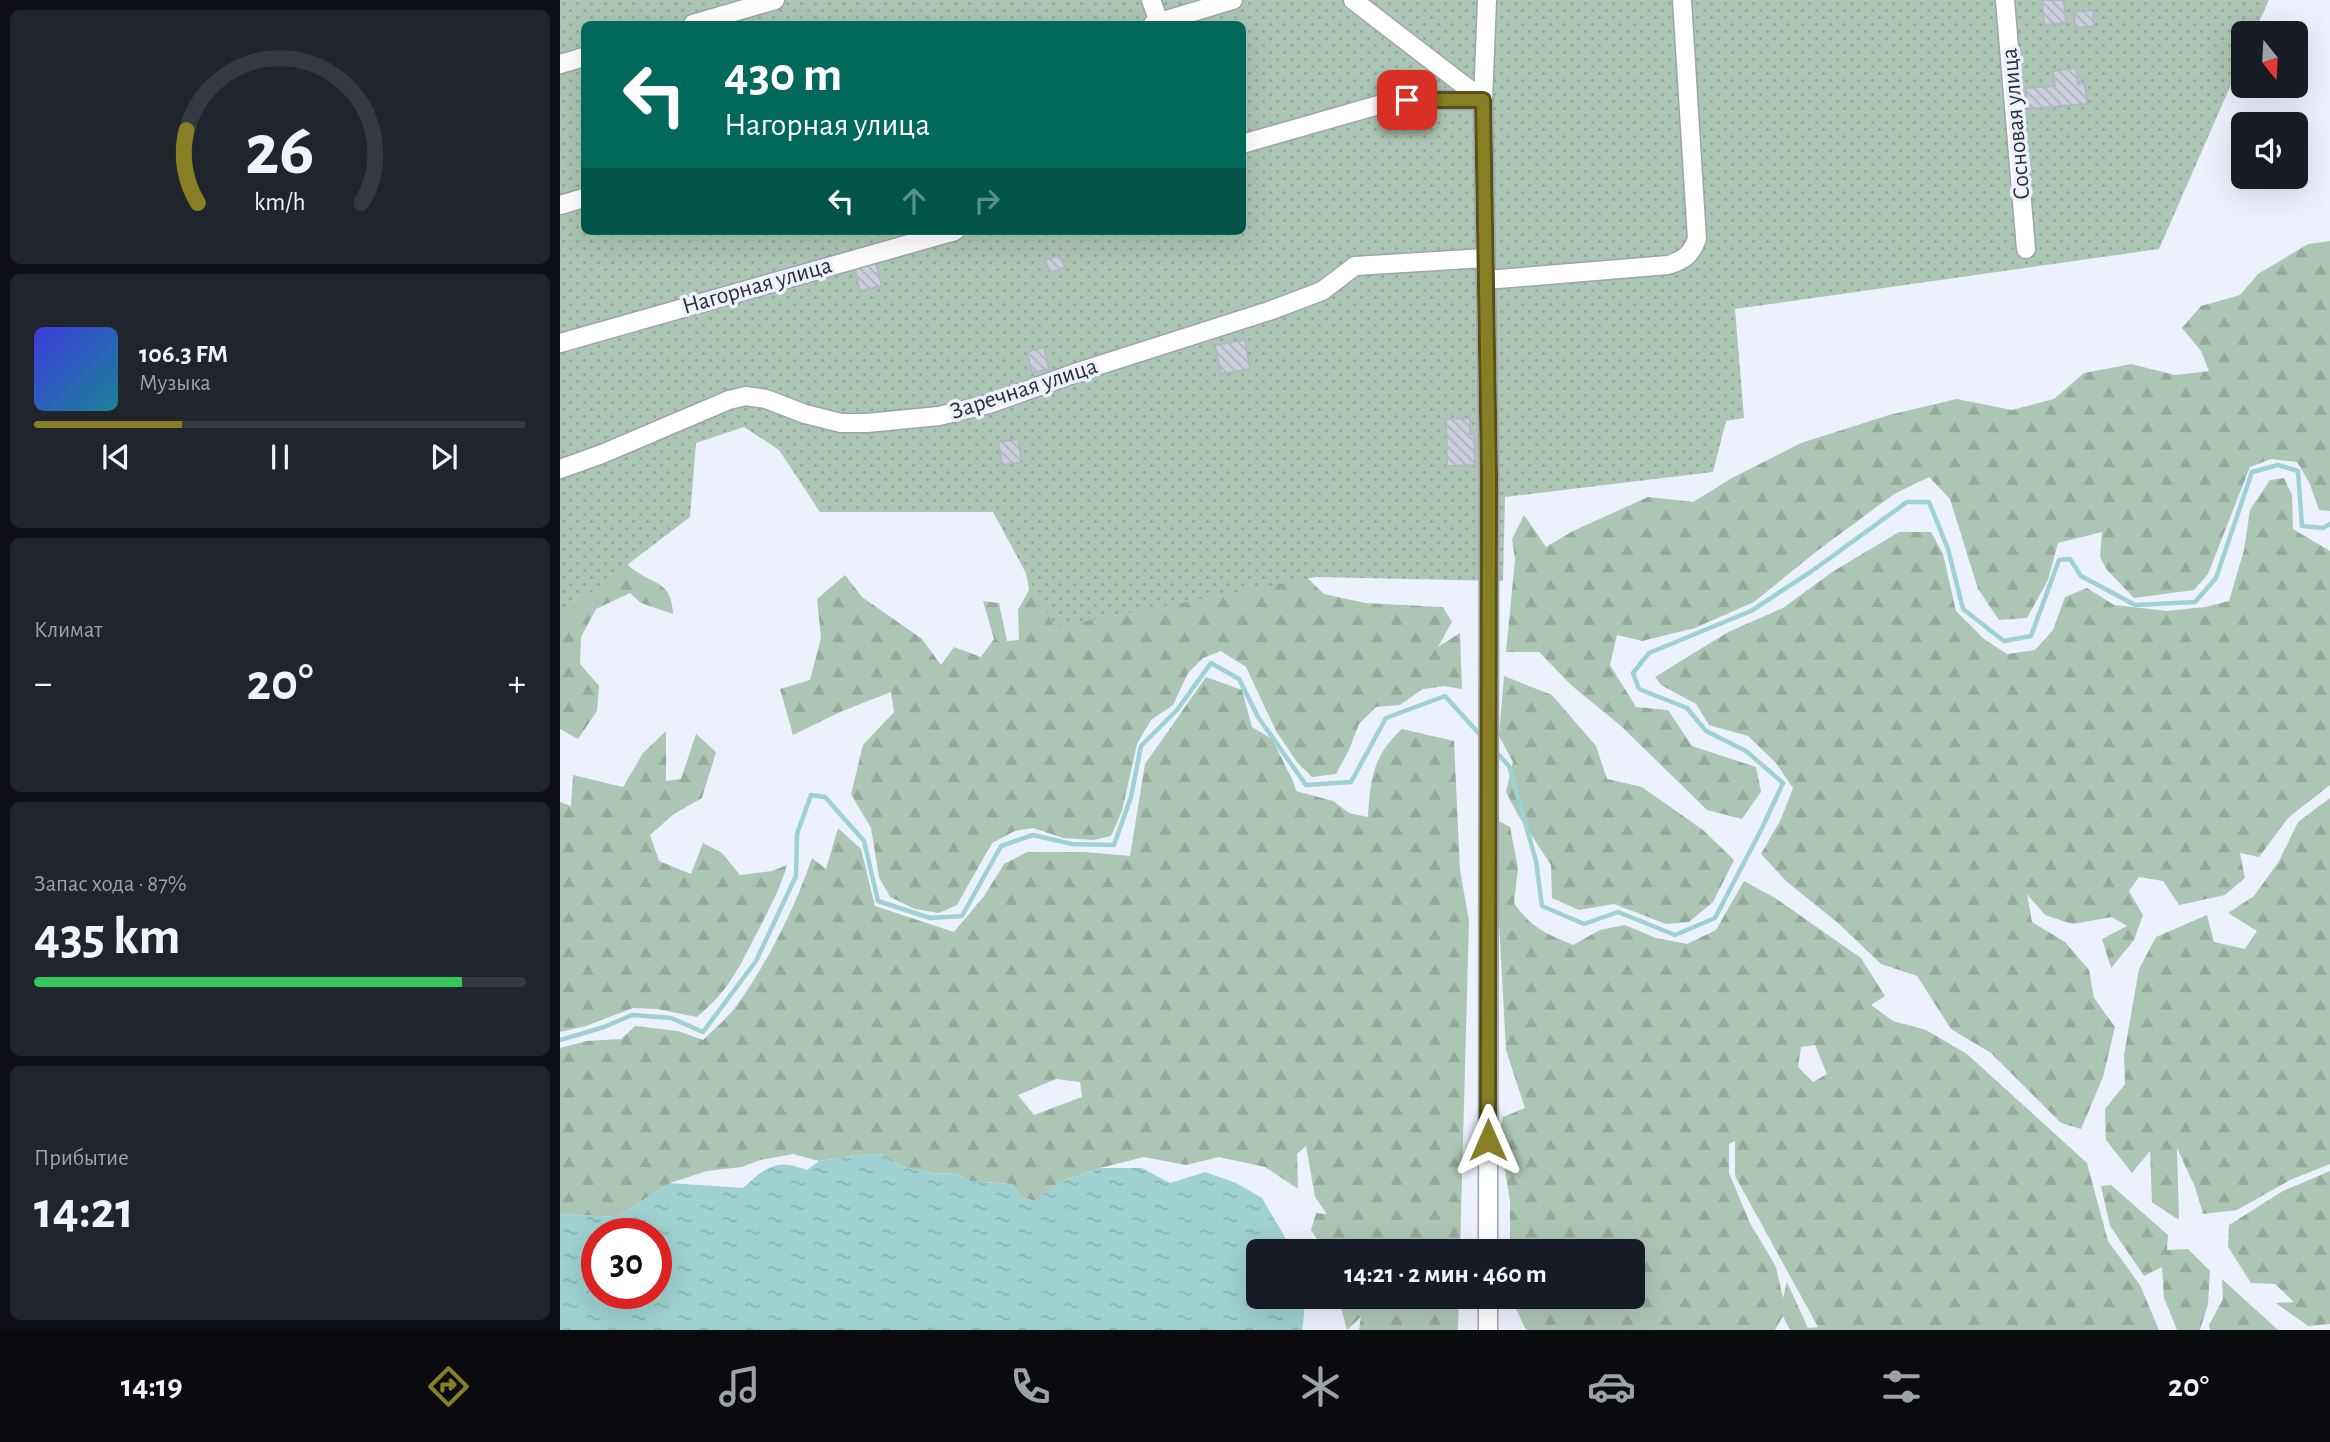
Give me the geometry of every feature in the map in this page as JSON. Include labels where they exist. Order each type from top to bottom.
[{"type":"street","points":[[703,21],[775,0]]},
{"type":"street","points":[[1151,0],[1156,21]]},
{"type":"street","points":[[1166,21],[1233,0]]},
{"type":"street","points":[[1353,0],[1483,100]]},
{"type":"street","points":[[1487,0],[1483,100],[1489,474],[1488,1239]]},
{"type":"street","points":[[1486,280],[1668,265],[1683,260],[1692,250],[1697,239],[1682,0]]},
{"type":"street","name":"Сосновая улица","points":[[2005,0],[2026,249]]},
{"type":"street","points":[[560,64],[581,58]]},
{"type":"street","points":[[1246,143],[1382,104],[1407,100],[1483,100]]},
{"type":"street","points":[[560,205],[581,199]]},
{"type":"street","name":"Нагорная улица","points":[[560,343],[940,235]]},
{"type":"street","name":"Заречная улица","points":[[560,469],[729,400],[746,396],[766,399],[805,414],[841,423],[939,416],[989,404],[1080,371],[1269,311],[1322,291],[1355,267],[1485,258]]},
{"type":"street","points":[[1488,1309],[1488,1330]]},
{"type":"green space","points":[[560,0],[2269,0],[2259,21],[2231,21],[2231,84],[2159,249],[1735,309],[1744,418],[1726,421],[1713,472],[1505,497],[1503,581],[1316,577],[1055,627],[993,512],[820,512],[779,450],[744,427],[696,443],[690,517],[560,616]]},
{"type":"green space","points":[[2330,241],[2330,511],[2319,510],[2309,482],[2297,462],[2271,459],[2250,467],[2208,574],[2194,590],[2134,598],[2107,570],[2100,557],[2102,532],[2058,543],[2048,580],[2027,618],[1999,620],[1978,589],[1950,499],[1929,477],[1894,494],[1754,602],[1695,628],[1642,641],[1617,635],[1610,665],[1636,707],[1668,710],[1692,746],[1756,767],[1761,792],[1742,819],[1707,810],[1621,726],[1571,685],[1539,652],[1506,652],[1515,560],[1512,539],[1524,515],[1546,547],[1573,531],[1648,497],[1693,502],[1732,478],[1801,443],[1889,415],[1957,399],[2012,410],[2054,399],[2084,373],[2131,364],[2175,375],[2209,371],[2201,351],[2182,328],[2201,306],[2240,295],[2258,274],[2308,244]]},
{"type":"green space","points":[[2284,478],[2292,495],[2293,529],[2330,551],[2330,785],[2288,818],[2259,857],[2240,853],[2245,878],[2225,895],[2179,905],[2163,881],[2139,877],[2129,891],[2143,915],[2134,940],[2111,968],[2102,939],[2127,926],[2112,917],[2072,924],[2045,915],[2027,894],[2032,922],[2065,942],[2089,970],[2094,998],[2115,1027],[2103,1077],[2081,1129],[2061,1123],[1991,1053],[1951,1029],[1917,976],[1881,964],[1838,923],[1786,881],[1761,854],[1781,819],[1793,788],[1776,763],[1748,736],[1709,725],[1696,704],[1661,685],[1655,677],[1728,632],[1783,608],[1832,572],[1899,532],[1931,532],[1943,554],[1956,611],[1984,639],[2007,654],[2035,650],[2053,630],[2065,597],[2087,588],[2114,605],[2167,611],[2205,607],[2229,601],[2244,550],[2250,510],[2270,480]]},
{"type":"green space","points":[[615,548],[631,568],[661,585],[669,595],[673,614],[641,603],[630,593],[596,609],[581,637],[580,664],[599,686],[597,711],[578,739],[560,729],[560,581]]},
{"type":"green space","points":[[1025,566],[1302,573],[1324,594],[1365,603],[1443,607],[1452,622],[1438,647],[1460,633],[1462,689],[1445,686],[1423,689],[1400,705],[1376,707],[1359,724],[1336,774],[1312,777],[1297,762],[1276,731],[1246,667],[1221,651],[1203,658],[1188,673],[1173,705],[1151,720],[1137,744],[1122,811],[1111,836],[1094,840],[1063,838],[1033,828],[1015,831],[992,843],[957,905],[939,913],[915,909],[890,897],[879,877],[871,828],[851,794],[863,745],[894,712],[891,692],[840,712],[793,735],[780,689],[810,680],[821,638],[817,599],[845,575],[862,597],[922,639],[941,665],[954,647],[981,657],[994,639],[983,601],[999,603],[1007,641],[1019,640],[1018,610],[1029,590]]},
{"type":"green space","points":[[1504,676],[1552,695],[1596,746],[1607,779],[1642,787],[1703,830],[1734,860],[1713,902],[1689,922],[1666,924],[1614,904],[1579,910],[1552,898],[1551,865],[1506,792],[1513,762],[1499,736]]},
{"type":"green space","points":[[1206,677],[1242,690],[1252,727],[1272,739],[1296,791],[1333,801],[1349,813],[1368,817],[1375,769],[1385,749],[1402,729],[1454,741],[1460,870],[1469,921],[1460,1239],[1317,1239],[1311,1230],[1316,1213],[1327,1214],[1315,1197],[1306,1146],[1297,1154],[1298,1189],[1265,1167],[1219,1157],[1186,1165],[1144,1157],[1060,1182],[1035,1201],[1021,1197],[1012,1184],[969,1181],[956,1174],[902,1167],[886,1155],[868,1154],[819,1161],[793,1154],[760,1160],[742,1167],[707,1171],[670,1183],[616,1217],[560,1214],[560,1048],[587,1041],[621,1039],[635,1026],[678,1031],[703,1040],[733,1010],[760,970],[789,915],[812,858],[826,869],[838,828],[861,849],[875,906],[954,932],[984,896],[1004,864],[1027,852],[1085,852],[1130,856],[1145,764]],"holes":[[[1056,1079],[1080,1082],[1082,1097],[1034,1115],[1018,1095]]]},
{"type":"green space","points":[[666,731],[666,781],[681,779],[696,734],[716,752],[702,798],[674,814],[650,835],[659,861],[691,874],[703,843],[722,853],[740,875],[772,871],[787,865],[785,873],[735,974],[719,996],[697,1017],[657,1009],[633,1008],[586,1026],[560,1032],[560,802],[571,806],[573,775],[623,787],[643,753]]},
{"type":"green space","points":[[2330,798],[2330,1164],[2290,1180],[2237,1210],[2203,1214],[2195,1187],[2177,1148],[2179,1220],[2152,1202],[2150,1151],[2132,1173],[2106,1140],[2105,1109],[2125,1084],[2124,1055],[2139,969],[2156,937],[2207,915],[2214,942],[2245,949],[2257,931],[2228,913],[2254,896],[2279,861],[2298,822]]},
{"type":"green space","points":[[1499,821],[1510,827],[1518,868],[1514,903],[1527,919],[1540,929],[1573,945],[1600,930],[1625,925],[1656,938],[1687,944],[1716,930],[1744,881],[1775,898],[1861,958],[1885,996],[1871,1005],[1893,1021],[1926,1030],[1967,1054],[2087,1163],[2108,1241],[2140,1285],[2159,1330],[1790,1330],[1783,1316],[1775,1330],[1526,1330],[1516,1309],[1645,1309],[1645,1239],[1510,1239],[1510,1201],[1499,1135],[1503,1117],[1525,1108],[1506,1050],[1499,922]],"holes":[[[1815,1045],[1827,1074],[1813,1082],[1798,1067],[1801,1047]],[[1735,1141],[1735,1176],[1818,1327],[1808,1328],[1787,1282],[1783,1298],[1776,1267],[1750,1223],[1729,1173],[1729,1144]]]},
{"type":"green space","points":[[2330,1171],[2330,1324],[2308,1326],[2276,1303],[2294,1302],[2275,1284],[2251,1283],[2228,1247],[2229,1225],[2283,1191]]},
{"type":"green space","points":[[2111,1185],[2168,1235],[2167,1250],[2188,1249],[2210,1271],[2208,1304],[2200,1330],[2177,1330],[2164,1298],[2162,1267],[2144,1276],[2110,1226],[2101,1186]]},
{"type":"green space","points":[[2222,1279],[2278,1330],[2210,1330],[2209,1325],[2223,1299]]},
{"type":"green space","points":[[1341,1309],[1459,1309],[1458,1330],[1359,1330],[1361,1317],[1347,1330]]},
{"type":"water","points":[[868,1154],[886,1155],[902,1167],[931,1173],[956,1174],[969,1181],[1012,1184],[1021,1197],[1034,1201],[1060,1182],[1100,1168],[1142,1168],[1170,1183],[1205,1172],[1236,1183],[1262,1198],[1286,1239],[1246,1239],[1246,1309],[1304,1309],[1302,1330],[560,1330],[560,1214],[616,1217],[670,1183],[743,1188],[765,1170],[779,1165],[807,1170],[819,1161]]},
{"type":"building","points":[[2042,0],[2064,0],[2066,23],[2044,25]]},
{"type":"building","points":[[2093,10],[2094,26],[2075,28],[2074,12]]},
{"type":"building","points":[[2076,68],[2078,84],[2085,83],[2087,104],[2027,109],[2026,88],[2055,86],[2053,71]]},
{"type":"building","points":[[1060,255],[1065,267],[1050,273],[1045,260]]},
{"type":"building","points":[[875,260],[882,286],[860,291],[854,265]]},
{"type":"building","points":[[1245,340],[1250,369],[1221,374],[1215,345]]},
{"type":"building","points":[[1044,347],[1049,369],[1032,373],[1027,352]]},
{"type":"building","points":[[1470,418],[1470,434],[1474,434],[1475,465],[1447,466],[1446,419]]},
{"type":"building","points":[[1018,439],[1022,462],[1002,465],[998,442]]},
{"type":"waterway","points":[[1495,751],[1509,766],[1536,861],[1542,906],[1584,924],[1618,912],[1675,935],[1715,918],[1783,783],[1746,751],[1706,731],[1687,708],[1639,689],[1633,673],[1649,653],[1751,611],[1812,571],[1907,502],[1929,502],[1948,549],[1963,609],[2004,641],[2031,636],[2059,560],[2070,559],[2081,576],[2135,605],[2195,602],[2216,578],[2252,472],[2278,465],[2298,471],[2302,526],[2323,528],[2330,524]]},
{"type":"waterway","points":[[560,1040],[604,1027],[632,1015],[671,1018],[703,1032],[756,961],[796,876],[797,834],[811,795],[825,797],[864,841],[878,901],[930,918],[962,916],[1001,846],[1033,835],[1072,844],[1114,845],[1131,797],[1141,746],[1177,710],[1211,663],[1239,679],[1258,717],[1306,785],[1351,782],[1386,718],[1445,696],[1482,737]]},
{"type":"route","points":[[1407,100],[1483,100],[1489,474],[1488,1140]]}]
